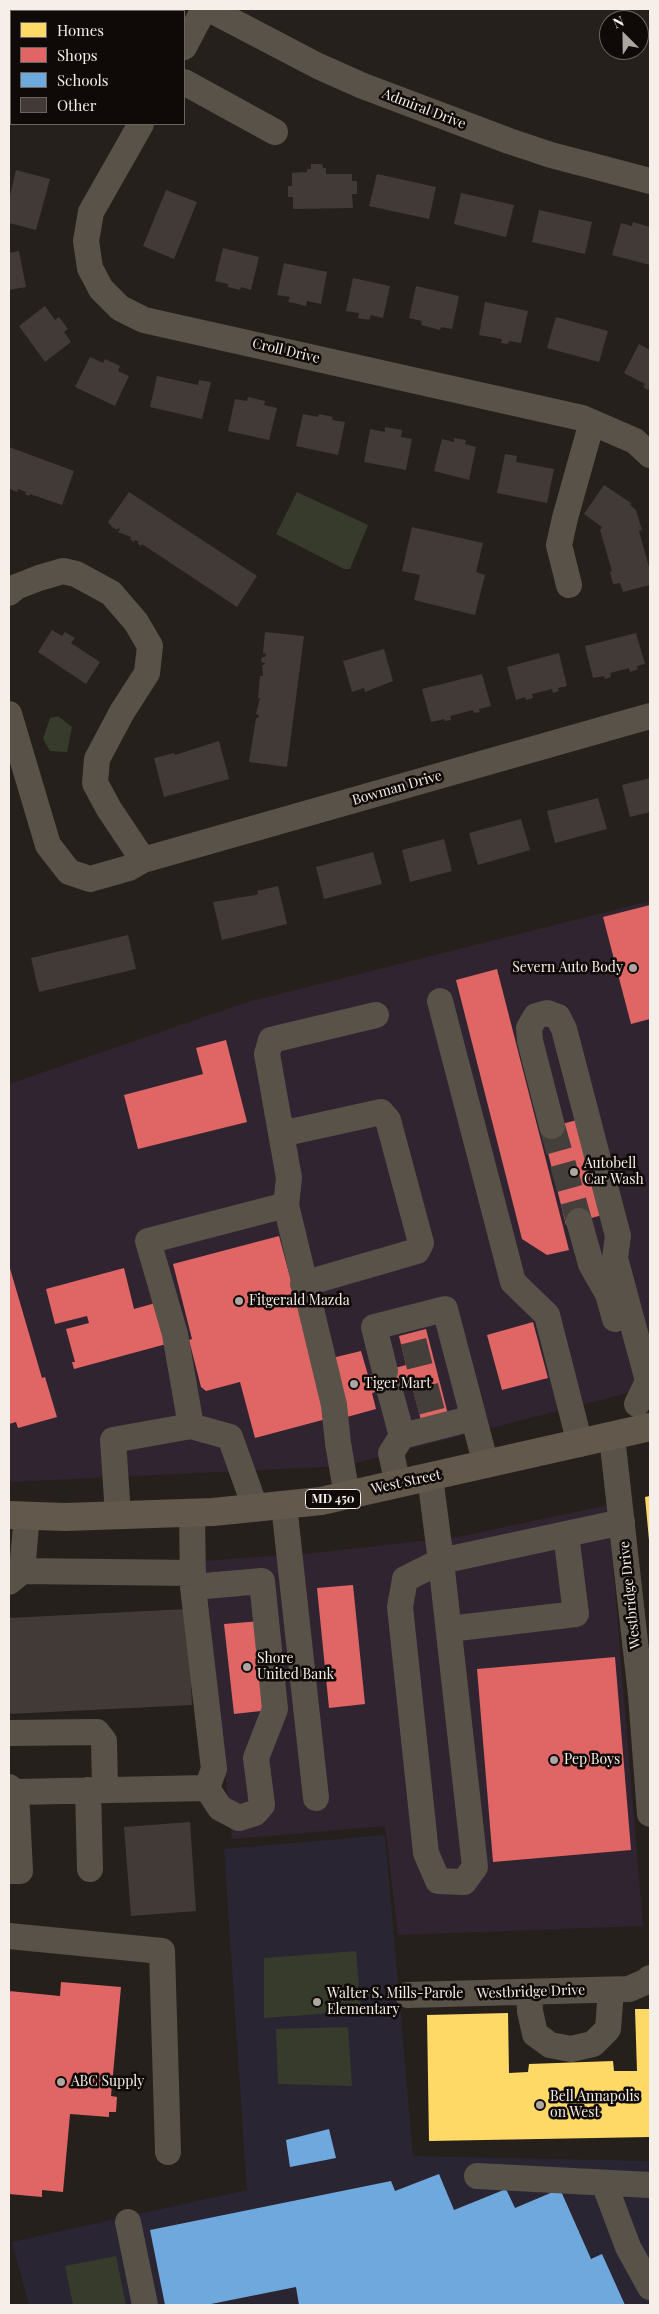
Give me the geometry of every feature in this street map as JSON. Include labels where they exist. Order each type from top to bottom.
[{"type":"main road","name":"West Street","points":[[18,1515],[65,1517],[192,1512],[321,1501],[612,1437],[643,1420]]},
{"type":"street","points":[[185,45],[204,9]]},
{"type":"street","name":"Admiral Drive","points":[[210,9],[318,66],[364,86],[526,147],[650,181]]},
{"type":"street","points":[[185,83],[275,132]]},
{"type":"street","name":"Croll Drive","points":[[140,125],[91,212],[86,241],[90,268],[101,289],[120,308],[144,320],[555,411],[592,422],[634,441],[650,454]]},
{"type":"street","points":[[569,585],[559,545],[592,422]]},
{"type":"street","points":[[10,591],[39,578],[63,571],[76,574],[111,593],[136,622],[150,646],[147,674],[122,712],[97,759],[95,784],[109,809],[143,860]]},
{"type":"street","name":"Bowman Drive","points":[[9,714],[48,845],[69,872],[90,879],[129,868],[143,860],[650,716]]},
{"type":"street","points":[[440,1001],[513,1282],[547,1315],[580,1444]]},
{"type":"street","points":[[552,1126],[530,1041],[529,1028],[536,1016],[547,1013],[558,1018],[564,1029],[618,1236],[615,1258],[648,1381],[643,1420]]},
{"type":"street","points":[[347,1496],[334,1405],[303,1284],[286,1206],[289,1178],[267,1054],[271,1040],[376,1015]]},
{"type":"street","points":[[281,1134],[381,1112],[388,1120],[421,1243],[418,1251],[303,1284]]},
{"type":"street","points":[[191,1426],[175,1334],[148,1241],[286,1206]]},
{"type":"street","points":[[579,1221],[591,1264],[608,1294],[643,1420]]},
{"type":"street","points":[[398,1484],[391,1453],[402,1436],[395,1381],[374,1327],[444,1309],[443,1347],[454,1392],[473,1418],[486,1465]]},
{"type":"street","points":[[402,1436],[473,1418]]},
{"type":"street","points":[[118,1515],[112,1440],[191,1426],[230,1436],[255,1507]]},
{"type":"street","name":"Westbridge Drive","points":[[612,1437],[646,1695],[650,1814]]},
{"type":"street","points":[[430,1477],[442,1561],[475,1867],[464,1882],[438,1881],[426,1853],[400,1607],[405,1580],[442,1561],[622,1522]]},
{"type":"street","points":[[284,1505],[316,1798]]},
{"type":"street","points":[[192,1512],[193,1580],[214,1770],[207,1788]]},
{"type":"street","points":[[18,1515],[16,1577],[262,1581],[275,1709],[256,1758],[262,1805],[255,1813],[239,1818],[220,1808],[207,1788]]},
{"type":"street","points":[[449,1629],[576,1614],[566,1534]]},
{"type":"street","points":[[9,1733],[97,1732],[104,1741],[97,1790],[90,1869]]},
{"type":"street","points":[[9,1871],[20,1871],[12,1789],[207,1788]]},
{"type":"street","points":[[9,1936],[162,1951],[168,2152]]},
{"type":"street","name":"Westbridge Drive","points":[[408,1995],[629,1989],[650,1978]]},
{"type":"street","points":[[529,1992],[530,2011],[535,2034],[550,2045],[571,2049],[593,2044],[608,2029],[611,1990]]},
{"type":"street","points":[[477,2176],[650,2185]]},
{"type":"street","points":[[604,2183],[628,2246],[650,2287]]},
{"type":"street","points":[[128,2222],[145,2305]]},
{"type":"shaded area","points":[[9,9],[49,9],[10,10],[9,90]]},
{"type":"shaded area","points":[[650,901],[650,1387],[344,1466],[9,1482],[9,1084],[248,1002]]},
{"type":"shaded area","points":[[608,1505],[643,1926],[398,1935],[385,1826],[232,1839],[204,1561],[314,1553],[458,1537]]},
{"type":"shaded area","name":"Walter S. Mills-Parole Elementary","points":[[385,1835],[413,2156],[650,2161],[650,2305],[29,2305],[12,2242],[247,2190],[224,1849]]},
{"type":"green space","points":[[297,492],[368,525],[350,569],[344,569],[276,534]]},
{"type":"green space","points":[[58,716],[72,727],[67,752],[50,751],[43,739],[50,718]]},
{"type":"green space","points":[[356,1951],[361,2011],[264,2018],[264,1958]]},
{"type":"green space","points":[[348,2027],[352,2086],[278,2084],[276,2029]]},
{"type":"green space","points":[[116,2256],[126,2305],[73,2305],[65,2266]]},
{"type":"building: Homes","points":[[650,1496],[650,1540],[649,1540],[645,1497]]},
{"type":"building: Homes","name":"Bell Annapolis on West","points":[[635,2009],[650,2009],[650,2137],[429,2141],[427,2015],[508,2013],[509,2073],[528,2072],[529,2064],[613,2061],[614,2071],[637,2071]]},
{"type":"building: Shops","name":"Severn Auto Body","points":[[650,905],[650,1019],[631,1024],[603,917]]},
{"type":"building: Shops","points":[[497,969],[569,1250],[547,1255],[522,1239],[456,980]]},
{"type":"building: Shops","points":[[226,1040],[247,1122],[138,1149],[124,1095],[203,1074],[196,1048]]},
{"type":"building: Shops","name":"Autobell Car Wash","points":[[581,1119],[606,1214],[566,1225],[542,1129]]},
{"type":"building: Shops","name":"Fitgerald Mazda","points":[[279,1236],[330,1418],[255,1438],[240,1382],[206,1391],[201,1387],[189,1340],[192,1339],[173,1264]]},
{"type":"building: Shops","points":[[9,1265],[42,1378],[45,1377],[57,1417],[18,1428],[16,1422],[9,1424]]},
{"type":"building: Shops","points":[[124,1268],[134,1309],[159,1302],[170,1343],[74,1369],[72,1362],[75,1362],[66,1329],[89,1323],[87,1316],[55,1324],[46,1289]]},
{"type":"building: Shops","points":[[533,1322],[548,1378],[502,1390],[487,1335]]},
{"type":"building: Shops","points":[[426,1329],[450,1422],[423,1428],[411,1382],[372,1393],[376,1409],[347,1417],[332,1358],[361,1351],[368,1375],[406,1365],[399,1336]]},
{"type":"building: Shops","points":[[353,1585],[365,1704],[329,1708],[317,1588]]},
{"type":"building: Shops","name":"Shore United Bank","points":[[261,1621],[270,1710],[234,1714],[224,1624]]},
{"type":"building: Shops","name":"Pep Boys","points":[[615,1657],[631,1850],[493,1862],[477,1669]]},
{"type":"building: Shops","name":"ABC Supply","points":[[61,1982],[121,1987],[111,2096],[117,2097],[116,2112],[109,2112],[109,2117],[70,2114],[63,2192],[42,2190],[42,2197],[9,2194],[9,1991],[60,1996]]},
{"type":"building: Schools","points":[[329,2129],[336,2158],[290,2167],[286,2140]]},
{"type":"building: Schools","points":[[439,2174],[454,2210],[506,2189],[515,2208],[560,2189],[591,2259],[602,2254],[625,2305],[299,2305],[296,2287],[206,2305],[165,2305],[150,2230],[391,2181],[395,2191]]},
{"type":"building: Other","points":[[311,164],[322,164],[323,168],[326,168],[326,174],[352,174],[352,181],[357,181],[357,194],[352,194],[353,208],[293,209],[293,197],[288,197],[288,186],[292,186],[292,173],[307,172],[307,169],[311,169]]},
{"type":"building: Other","points":[[16,170],[50,179],[36,230],[9,223],[9,200]]},
{"type":"building: Other","points":[[377,174],[436,187],[429,219],[369,206]]},
{"type":"building: Other","points":[[166,190],[197,202],[174,259],[143,246]]},
{"type":"building: Other","points":[[461,193],[514,205],[506,237],[454,224]]},
{"type":"building: Other","points":[[539,210],[592,222],[585,254],[532,242]]},
{"type":"building: Other","points":[[633,222],[650,227],[650,265],[612,255],[621,223],[632,226]]},
{"type":"building: Other","points":[[223,248],[259,257],[251,290],[241,287],[240,290],[228,287],[228,284],[215,281]]},
{"type":"building: Other","points":[[19,251],[26,287],[9,290],[9,253]]},
{"type":"building: Other","points":[[284,263],[327,272],[321,304],[307,301],[306,306],[288,302],[290,297],[277,295]]},
{"type":"building: Other","points":[[353,278],[390,286],[383,318],[371,315],[369,320],[358,318],[359,313],[346,311]]},
{"type":"building: Other","points":[[416,286],[459,296],[452,329],[441,327],[440,330],[421,325],[422,321],[409,318]]},
{"type":"building: Other","points":[[485,302],[528,311],[521,343],[509,341],[508,344],[501,343],[502,339],[479,335]]},
{"type":"building: Other","points":[[45,306],[55,320],[59,317],[68,329],[64,332],[71,342],[45,362],[19,326]]},
{"type":"building: Other","points":[[556,317],[608,331],[599,362],[547,348]]},
{"type":"building: Other","points":[[639,344],[650,350],[650,387],[648,390],[643,387],[645,384],[624,373]]},
{"type":"building: Other","points":[[90,357],[103,363],[105,359],[120,366],[118,371],[129,376],[115,406],[75,387]]},
{"type":"building: Other","points":[[157,376],[198,385],[199,380],[211,382],[202,419],[150,407]]},
{"type":"building: Other","points":[[248,397],[265,401],[264,405],[277,408],[269,440],[228,431],[235,399],[247,401]]},
{"type":"building: Other","points":[[303,414],[318,417],[319,414],[333,417],[332,420],[345,422],[338,455],[296,446]]},
{"type":"building: Other","points":[[385,427],[402,430],[401,437],[412,439],[406,470],[364,462],[370,429],[385,432]]},
{"type":"building: Other","points":[[454,438],[466,440],[465,444],[476,447],[469,480],[434,471],[442,439],[454,442]]},
{"type":"building: Other","points":[[9,447],[74,471],[62,505],[30,494],[29,496],[25,494],[26,492],[18,489],[17,492],[10,489]]},
{"type":"building: Other","points":[[505,454],[517,456],[516,462],[554,469],[547,503],[497,493]]},
{"type":"building: Other","points":[[604,485],[631,503],[630,505],[636,510],[642,530],[639,531],[650,566],[650,585],[623,592],[620,583],[613,584],[610,572],[612,571],[600,530],[602,527],[584,514]]},
{"type":"building: Other","points":[[129,492],[257,576],[237,607],[142,544],[141,546],[137,543],[139,542],[135,540],[134,542],[130,539],[131,537],[118,532],[120,529],[118,528],[117,530],[112,527],[108,522]]},
{"type":"building: Other","points":[[412,527],[483,543],[476,572],[485,575],[475,615],[414,600],[420,575],[402,571]]},
{"type":"building: Other","points":[[52,630],[62,636],[65,632],[75,638],[71,643],[100,662],[86,684],[38,652]]},
{"type":"building: Other","points":[[265,632],[304,636],[287,767],[249,762],[256,718],[259,715],[256,714],[260,698],[258,698],[260,676],[263,676],[262,665],[265,663],[261,662],[262,657],[265,657],[266,654],[263,653]]},
{"type":"building: Other","points":[[636,633],[645,664],[637,666],[638,669],[630,672],[629,668],[610,673],[611,677],[605,679],[604,676],[593,678],[585,646]]},
{"type":"building: Other","points":[[384,649],[393,681],[365,692],[364,688],[352,692],[343,661]]},
{"type":"building: Other","points":[[559,653],[567,686],[558,688],[559,691],[553,693],[552,689],[532,694],[533,698],[526,700],[525,697],[516,700],[507,667]]},
{"type":"building: Other","points":[[482,674],[491,706],[479,709],[480,712],[474,713],[473,710],[450,716],[451,720],[445,721],[444,719],[431,722],[422,689]]},
{"type":"building: Other","points":[[219,741],[229,779],[164,797],[154,758],[174,753],[175,755]]},
{"type":"building: Other","points":[[650,778],[650,812],[630,817],[622,785]]},
{"type":"building: Other","points":[[598,798],[607,829],[555,843],[547,811]]},
{"type":"building: Other","points":[[521,819],[530,850],[478,865],[469,833]]},
{"type":"building: Other","points":[[444,839],[452,871],[410,882],[402,850]]},
{"type":"building: Other","points":[[373,852],[382,884],[324,899],[316,867]]},
{"type":"building: Other","points":[[278,886],[287,924],[222,940],[213,902],[255,895],[258,894],[257,891]]},
{"type":"building: Other","points":[[128,935],[136,969],[39,992],[31,958]]},
{"type":"building: Other","points":[[187,1609],[192,1705],[9,1714],[9,1618]]},
{"type":"building: Other","points":[[190,1822],[196,1911],[131,1916],[124,1827]]},
{"type":"tunnel","points":[[552,1126],[579,1221]]},
{"type":"tunnel","points":[[404,1357],[432,1350]]},
{"type":"tunnel","points":[[416,1402],[443,1395]]},
{"type":"place","name":"Severn Auto Body","points":[[633,968]]},
{"type":"place","name":"Autobell Car Wash","points":[[574,1172]]},
{"type":"place","name":"Fitgerald Mazda","points":[[239,1301]]},
{"type":"place","name":"Tiger Mart","points":[[354,1384]]},
{"type":"place","name":"Shore United Bank","points":[[247,1667]]},
{"type":"place","name":"Pep Boys","points":[[554,1760]]},
{"type":"place","name":"Walter S. Mills-Parole Elementary","points":[[317,2002]]},
{"type":"place","name":"ABC Supply","points":[[61,2082]]},
{"type":"place","name":"Bell Annapolis on West","points":[[540,2105]]}]
